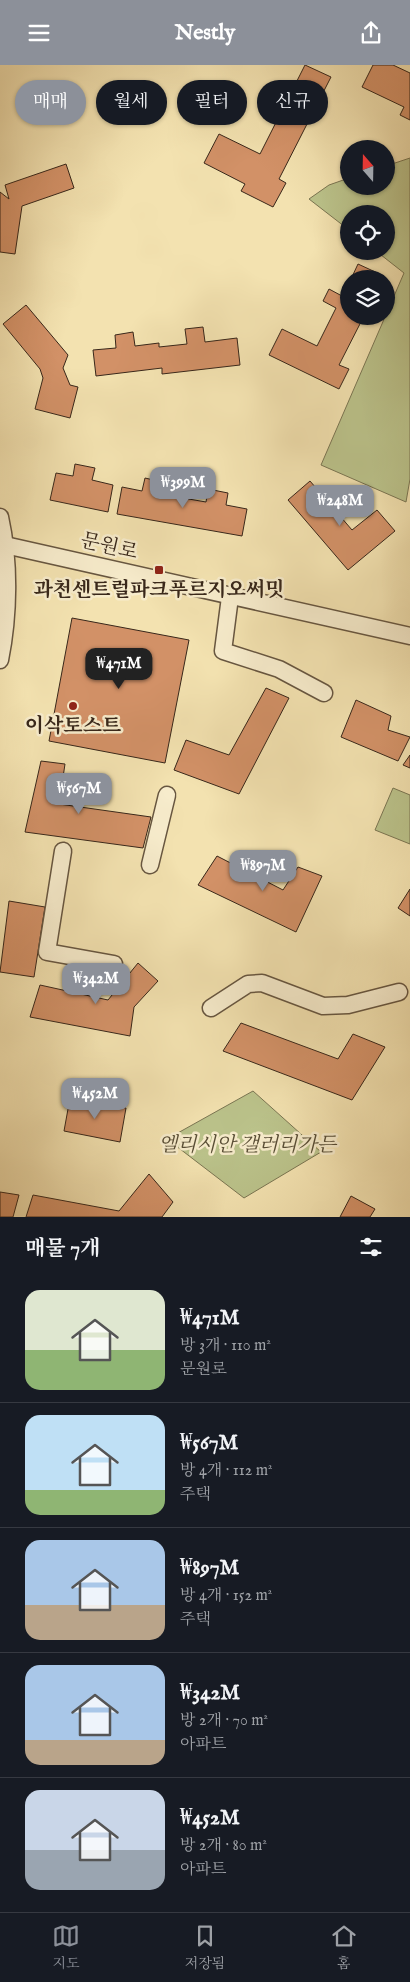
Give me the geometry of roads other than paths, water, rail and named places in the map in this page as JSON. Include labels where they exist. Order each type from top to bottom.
[{"type":"street","points":[[0,517],[5,545],[6,629],[0,660]]},
{"type":"street","name":"문원로","points":[[5,545],[410,636]]},
{"type":"street","points":[[230,597],[223,651],[279,669],[324,693]]},
{"type":"street","points":[[150,865],[167,795]]},
{"type":"street","points":[[63,851],[48,952],[114,964]]},
{"type":"street","points":[[211,1008],[248,984],[262,983],[323,1006],[348,1005],[399,992]]},
{"type":"place","name":"과천센트럴파크푸르지오써밋","points":[[159,570]]},
{"type":"place","name":"이삭토스트","points":[[73,706]]},
{"type":"park label","name":"엘리시안 갤러리가든","points":[[247,1145]]}]
